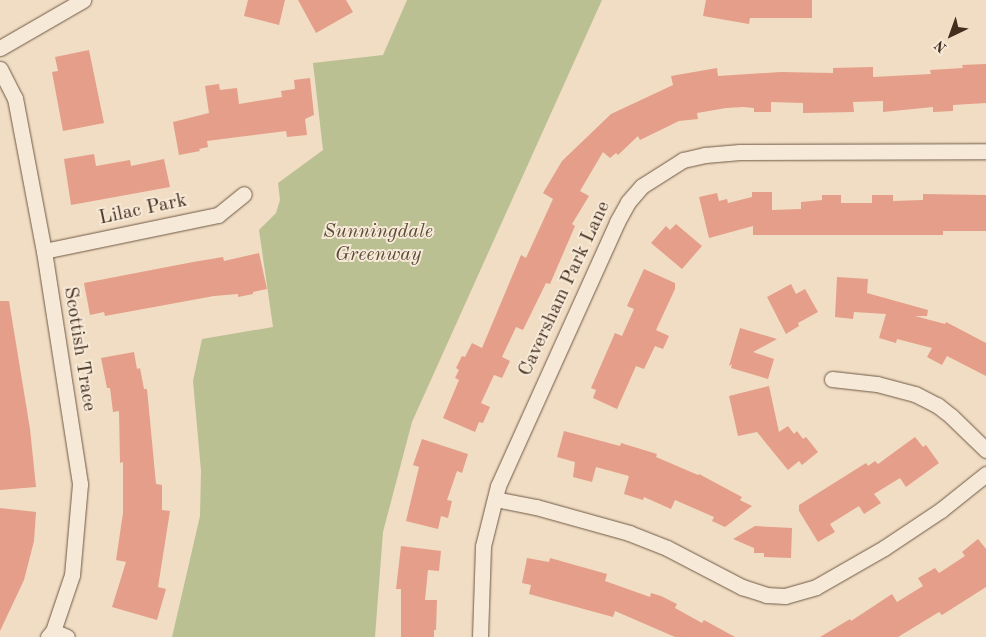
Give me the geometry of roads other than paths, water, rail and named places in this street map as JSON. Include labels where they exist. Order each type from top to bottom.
[{"type":"street","points":[[0,48],[83,0]]},
{"type":"street","name":"Scottish Trace","points":[[0,69],[15,98],[44,251],[80,484],[72,575],[50,634]]},
{"type":"street","name":"Caversham Park Lane","points":[[480,637],[483,546],[495,499],[522,433],[617,222],[628,202],[656,175],[683,160],[740,152],[986,151]]},
{"type":"street","name":"Lilac Park","points":[[44,251],[218,215],[244,194]]},
{"type":"street","points":[[832,379],[877,384],[915,394],[952,416],[986,450]]},
{"type":"street","points":[[495,499],[536,507],[629,533],[667,548],[742,587],[766,595],[785,596],[816,587],[884,548],[941,510],[986,474]]},
{"type":"street","points":[[50,634],[67,637]]},
{"type":"park label","name":"Sunningdale Greenway","points":[[378,244]]}]
